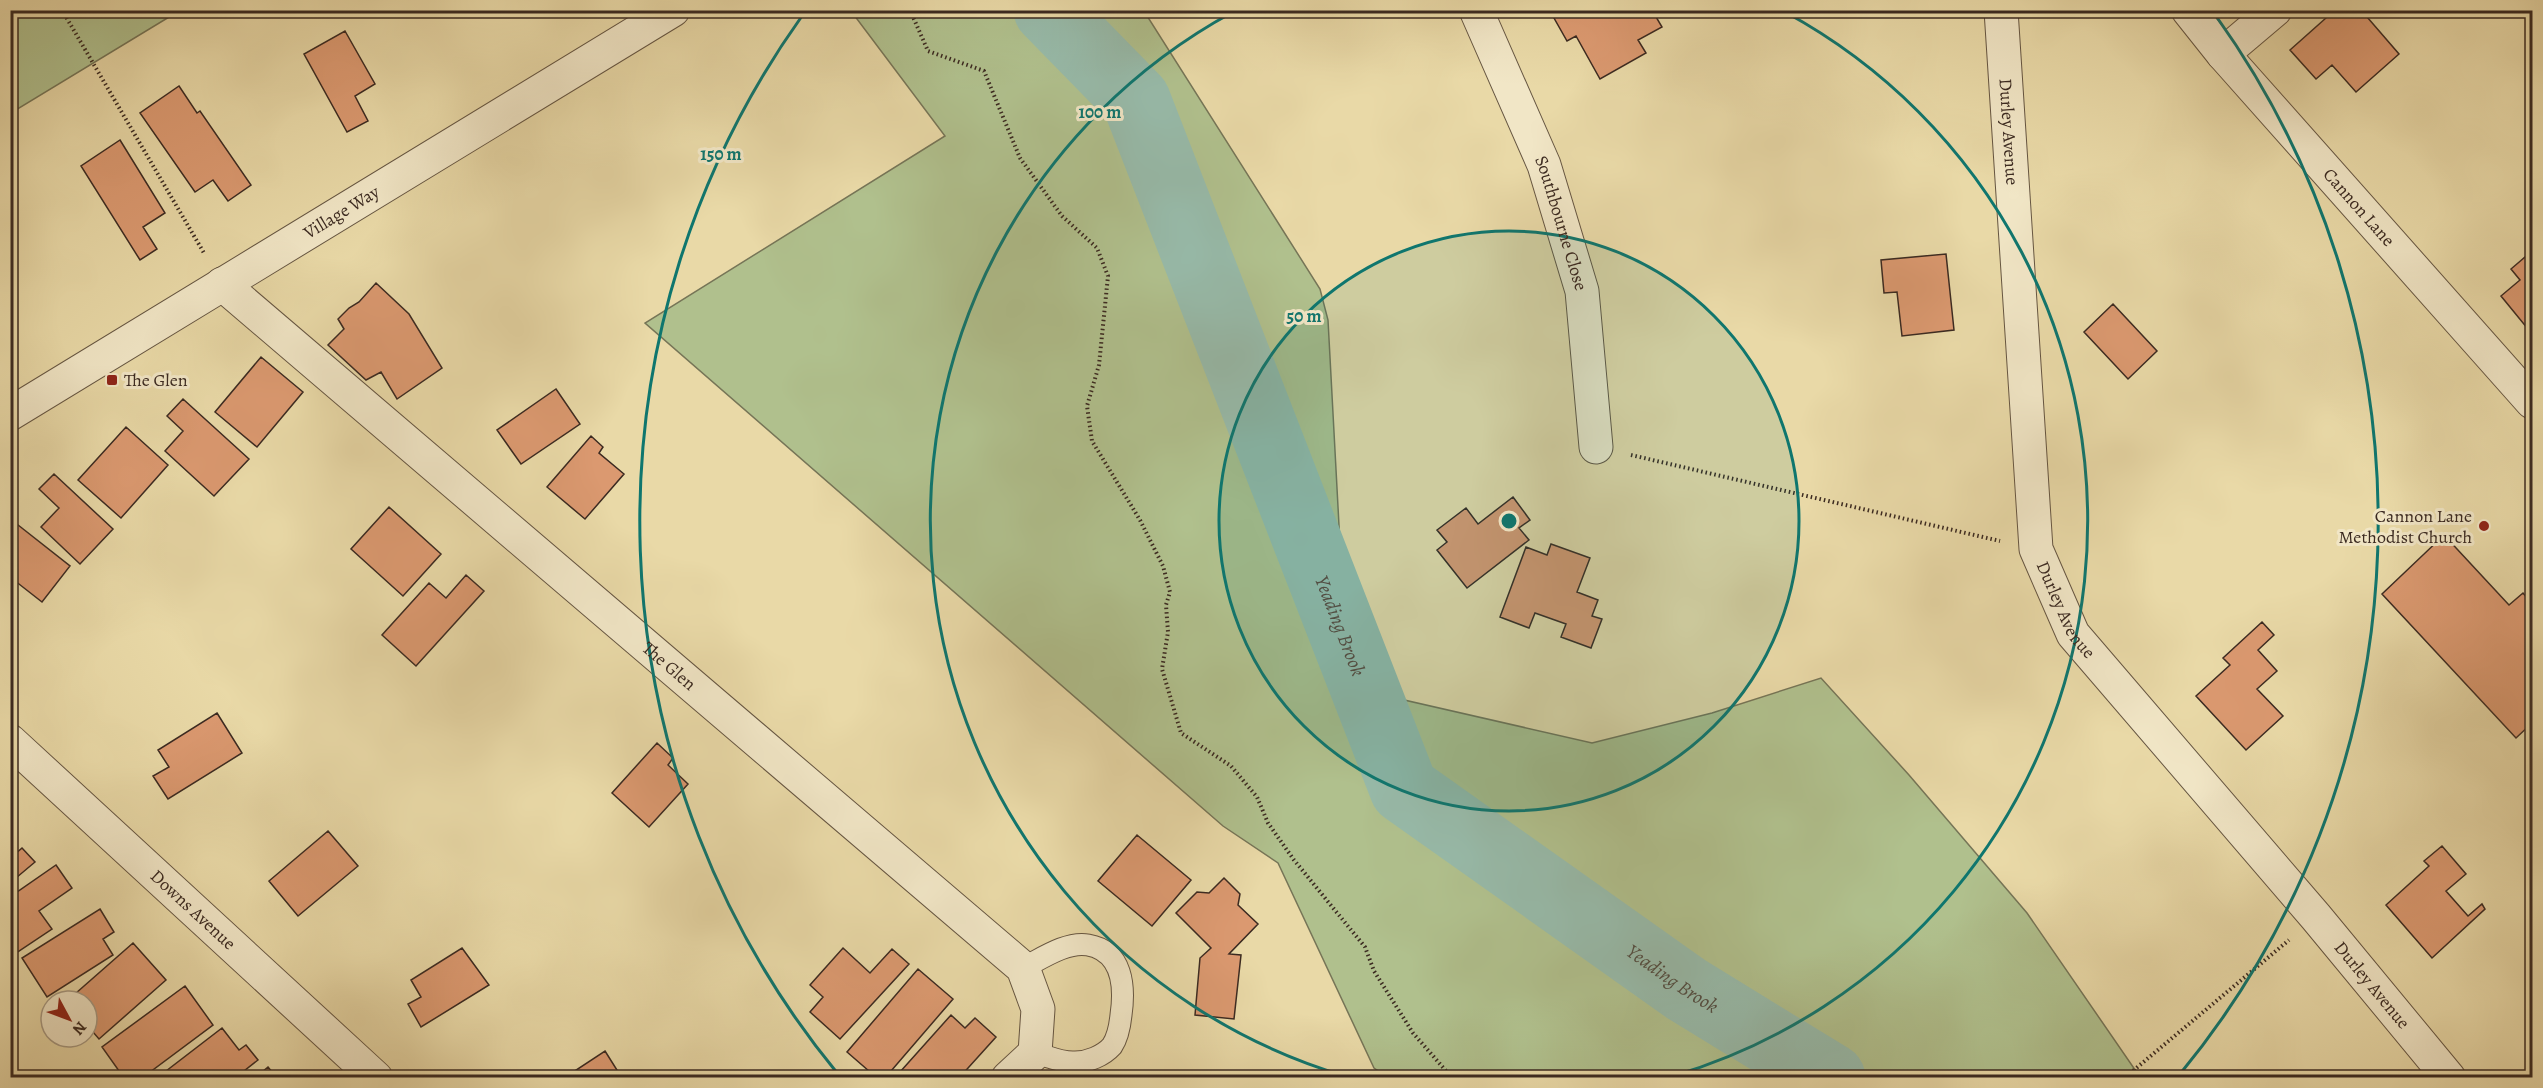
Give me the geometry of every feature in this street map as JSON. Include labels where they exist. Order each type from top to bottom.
[{"type":"street","name":"Village Way","points":[[10,414],[673,10]]},
{"type":"street","name":"Southbourne Close","points":[[1476,10],[1544,165],[1582,291],[1596,447]]},
{"type":"street","name":"Durley Avenue","points":[[2001,10],[2036,549],[2073,634],[2316,917],[2449,1077]]},
{"type":"street","name":"Cannon Lane","points":[[2188,10],[2223,54],[2532,400]]},
{"type":"street","points":[[2223,54],[2275,10]]},
{"type":"street","name":"The Glen","points":[[222,284],[1023,968],[1038,1009],[1035,1053]]},
{"type":"street","name":"Downs Avenue","points":[[10,741],[376,1077]]},
{"type":"street","points":[[1008,1077],[1035,1053]]},
{"type":"lane","points":[[1023,968],[1071,946],[1088,945],[1107,954],[1121,972],[1124,992],[1119,1030],[1112,1046],[1095,1058],[1074,1063],[1035,1053]]},
{"type":"path","points":[[62,10],[222,284]]},
{"type":"path","points":[[910,10],[928,51],[984,71],[1020,158],[1062,216],[1097,248],[1108,276],[1099,365],[1087,406],[1092,441],[1140,520],[1163,566],[1170,592],[1166,605],[1168,632],[1162,669],[1181,733],[1231,766],[1257,797],[1268,823],[1294,860],[1365,947],[1374,971],[1413,1033],[1447,1072],[1456,1077]]},
{"type":"path","points":[[1596,447],[2036,549]]},
{"type":"path","points":[[2140,1077],[2134,1070],[2316,917]]},
{"type":"green space","points":[[11,10],[179,10],[179,11],[11,113]]},
{"type":"green space","points":[[851,11],[1144,11],[1320,289],[1328,320],[1340,544],[1400,699],[1592,743],[1712,713],[1821,678],[1909,775],[2027,913],[2140,1077],[1389,1078],[1374,1068],[1278,863],[1223,826],[645,323],[945,136]]},
{"type":"building","points":[[1567,10],[1652,10],[1662,27],[1638,40],[1646,53],[1600,79],[1576,36],[1567,41],[1554,18]]},
{"type":"building","points":[[2335,10],[2361,10],[2399,54],[2356,92],[2332,65],[2316,79],[2290,50]]},
{"type":"building","points":[[345,31],[375,84],[355,96],[368,121],[347,132],[304,54]]},
{"type":"building","points":[[179,86],[197,113],[200,111],[251,185],[228,201],[213,180],[195,192],[140,113]]},
{"type":"building","points":[[120,140],[165,213],[143,227],[157,249],[140,260],[81,166]]},
{"type":"building","points":[[2532,251],[2532,334],[2501,296],[2520,280],[2511,269]]},
{"type":"building","points":[[1946,254],[1954,330],[1902,336],[1897,292],[1884,293],[1881,260]]},
{"type":"building","points":[[376,283],[409,314],[442,368],[397,399],[381,372],[366,380],[328,345],[344,329],[338,319],[359,302]]},
{"type":"building","points":[[2113,304],[2157,351],[2128,379],[2084,332]]},
{"type":"building","points":[[261,357],[303,392],[257,447],[215,412]]},
{"type":"building","points":[[556,389],[580,424],[521,464],[497,430]]},
{"type":"building","points":[[183,399],[249,459],[214,496],[165,451],[183,431],[167,416]]},
{"type":"building","points":[[126,427],[168,465],[121,518],[78,480]]},
{"type":"building","points":[[591,436],[603,447],[599,453],[624,474],[585,519],[547,487]]},
{"type":"building","points":[[54,474],[113,529],[80,564],[41,527],[59,508],[39,489]]},
{"type":"building","points":[[1513,497],[1530,520],[1519,528],[1529,540],[1467,588],[1437,550],[1447,542],[1437,530],[1466,508],[1478,524]]},
{"type":"building","points":[[389,507],[441,554],[403,596],[351,549]]},
{"type":"building","points":[[13,521],[70,566],[42,602],[10,577],[10,523]]},
{"type":"building","points":[[2444,535],[2509,605],[2523,593],[2532,604],[2532,723],[2516,738],[2382,594]]},
{"type":"building","points":[[1551,544],[1590,558],[1577,592],[1598,600],[1592,616],[1602,619],[1591,648],[1561,637],[1566,624],[1535,613],[1529,628],[1500,617],[1526,547],[1547,555]]},
{"type":"building","points":[[466,575],[484,591],[416,666],[382,635],[429,583],[446,598]]},
{"type":"building","points":[[2262,622],[2274,635],[2258,650],[2277,671],[2257,689],[2283,716],[2246,750],[2196,696],[2230,665],[2223,658]]},
{"type":"building","points":[[217,713],[242,753],[168,799],[153,776],[169,767],[158,750]]},
{"type":"building","points":[[657,743],[673,758],[668,765],[688,784],[649,827],[612,793]]},
{"type":"building","points":[[328,831],[358,866],[298,916],[269,881]]},
{"type":"building","points":[[1137,835],[1191,880],[1152,926],[1098,881]]},
{"type":"building","points":[[2442,846],[2466,874],[2446,891],[2468,916],[2482,904],[2485,909],[2432,958],[2386,905],[2429,866],[2424,861]]},
{"type":"building","points":[[22,848],[35,862],[10,883],[10,851],[14,855]]},
{"type":"building","points":[[56,865],[72,888],[39,911],[52,929],[10,957],[10,897]]},
{"type":"building","points":[[1224,878],[1240,894],[1238,905],[1258,924],[1229,954],[1241,955],[1234,1019],[1195,1015],[1200,958],[1211,948],[1176,913],[1197,892],[1209,893]]},
{"type":"building","points":[[100,909],[114,932],[103,939],[113,955],[60,989],[42,989],[22,958]]},
{"type":"building","points":[[133,943],[166,980],[99,1039],[99,989],[81,989]]},
{"type":"building","points":[[462,948],[489,985],[421,1027],[408,1004],[421,997],[411,980]]},
{"type":"building","points":[[843,948],[870,973],[892,949],[909,964],[840,1039],[810,1012],[823,997],[810,985]]},
{"type":"building","points":[[918,969],[953,999],[885,1078],[877,1078],[847,1052]]},
{"type":"building","points":[[185,986],[213,1025],[142,1078],[124,1078],[102,1047]]},
{"type":"building","points":[[951,1015],[965,1028],[975,1018],[996,1037],[959,1078],[906,1078],[900,1072]]},
{"type":"building","points":[[222,1028],[239,1050],[246,1045],[258,1060],[235,1078],[157,1078]]},
{"type":"building","points":[[605,1051],[622,1078],[564,1078]]},
{"type":"building","points":[[268,1067],[277,1078],[255,1078]]},
{"type":"waterway","name":"Yeading Brook","points":[[1048,10],[1136,100],[1404,789],[1686,989],[1831,1078]]},
{"type":"place","name":"The Glen","points":[[112,380]]},
{"type":"place","name":"Cannon Lane Methodist Church","points":[[2484,526]]}]
